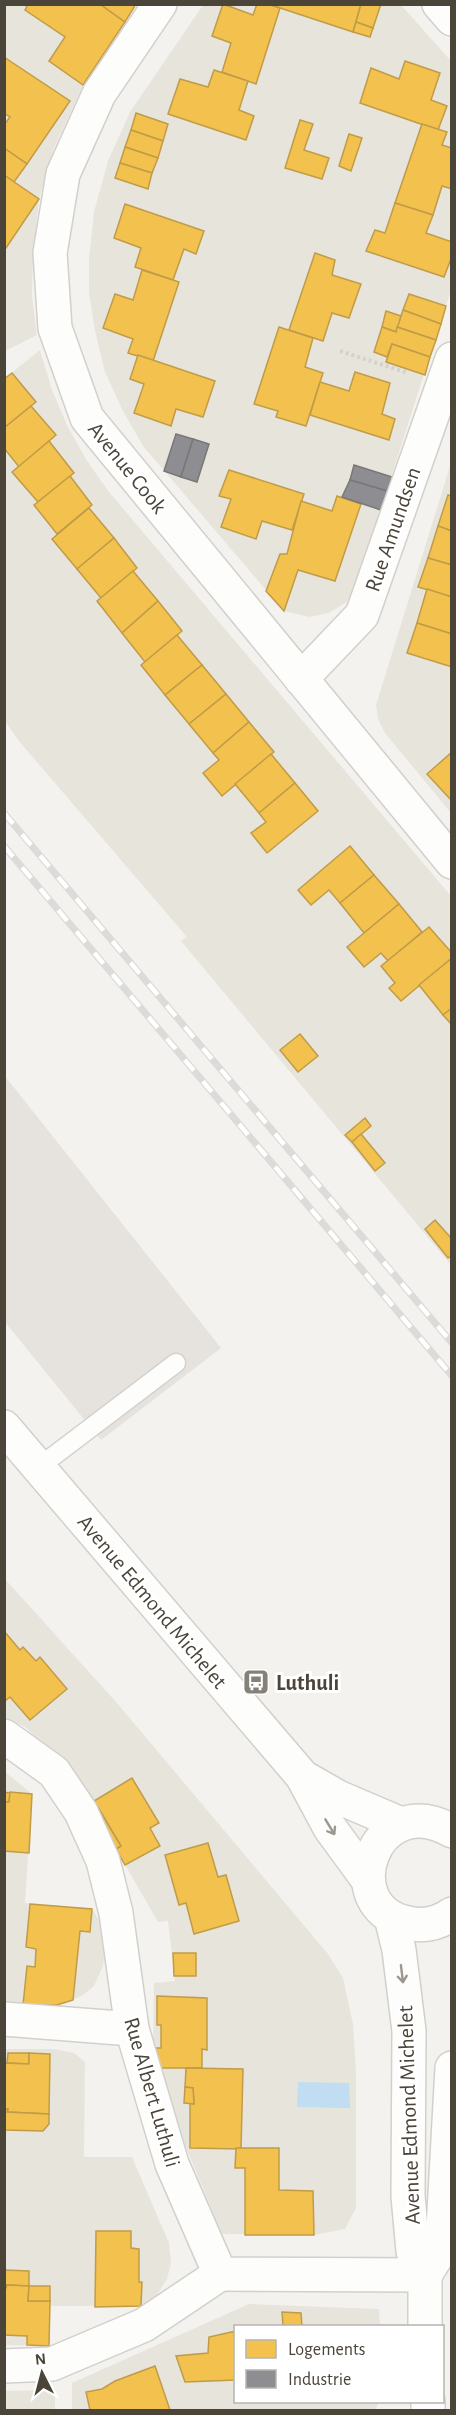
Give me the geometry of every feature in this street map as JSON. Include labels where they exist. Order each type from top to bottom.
[{"type":"street","name":"Avenue Cook","points":[[160,4],[99,94],[63,174],[50,253],[55,328],[87,418],[452,862]]},
{"type":"street","points":[[439,4],[452,18]]},
{"type":"street","name":"Rue Amundsen","points":[[301,679],[362,615],[447,372]]},
{"type":"street","name":"Avenue Edmond Michelet","points":[[4,1427],[302,1776],[330,1828],[368,1880],[372,1894],[380,1907],[391,1917],[399,1950],[409,2031],[408,2196],[413,2251],[425,2275],[425,2325]]},
{"type":"street","name":"Rue Albert Luthuli","points":[[4,1736],[54,1772],[81,1812],[103,1861],[116,1913],[132,2029],[171,2164],[220,2274]]},
{"type":"street","name":"Avenue Edmond Michelet","points":[[302,1776],[338,1797],[401,1824]]},
{"type":"street","points":[[368,1880],[369,1862],[375,1846],[386,1833],[401,1824],[420,1821],[447,1825]]},
{"type":"street","points":[[391,1917],[405,1923],[421,1925],[436,1923],[452,1914]]},
{"type":"street","points":[[4,2019],[132,2029]]},
{"type":"street","name":"Avenue Edmond Michelet","points":[[425,2275],[442,2248],[452,2068]]},
{"type":"street","points":[[4,2366],[52,2364],[144,2325],[220,2274],[425,2275]]},
{"type":"lane","points":[[39,1467],[176,1363]]},
{"type":"path","points":[[340,351],[447,372]]},
{"type":"shaded area","points":[[5,5],[136,5],[83,85],[53,150],[39,199],[33,254],[32,296],[37,335],[5,351]]},
{"type":"shaded area","points":[[203,5],[401,5],[451,61],[451,290],[355,590],[347,602],[329,613],[309,617],[284,611],[143,446],[123,411],[105,372],[95,331],[89,293],[89,259],[94,212],[108,161],[130,112]]},
{"type":"shaded area","points":[[40,350],[52,390],[67,425],[87,461],[109,492],[451,896],[451,1265],[181,941],[187,937],[18,740],[5,721],[4,379]]},
{"type":"shaded area","points":[[451,463],[451,813],[385,733],[378,719],[376,705]]},
{"type":"shaded area","points":[[4,1075],[221,1348],[101,1440],[5,1322]]},
{"type":"shaded area","points":[[4,1578],[117,1703],[328,1954],[343,1978],[353,2024],[356,2072],[356,2208],[345,2229],[314,2235],[222,2234],[153,2068],[154,1983],[175,1981],[168,1921],[158,1922],[90,1804],[55,1755],[25,1727],[5,1717]]},
{"type":"shaded area","points":[[4,1771],[32,1794],[25,1903],[92,1909],[100,1922],[105,1948],[103,1966],[94,1986],[83,1995],[64,2004],[5,2004]]},
{"type":"shaded area","points":[[5,2049],[54,2049],[74,2053],[85,2062],[84,2157],[132,2157],[169,2243],[171,2263],[167,2279],[155,2298],[141,2306],[50,2306],[49,2346],[5,2345]]},
{"type":"shaded area","points":[[249,2304],[379,2309],[380,2325],[234,2325],[234,2403],[378,2403],[375,2410],[72,2410],[72,2383]]},
{"type":"shaded area","points":[[55,2390],[55,2410],[5,2410],[5,2391]]},
{"type":"water","points":[[298,2082],[349,2083],[350,2108],[297,2107]]},
{"type":"building: Logements","points":[[28,4],[100,4],[125,22],[83,85],[49,61],[65,37],[25,10]]},
{"type":"building: Logements","points":[[100,4],[136,4],[125,22]]},
{"type":"building: Logements","points":[[223,4],[253,15],[257,4],[268,4],[280,8],[256,84],[222,72],[231,43],[212,36]]},
{"type":"building: Logements","points":[[268,4],[361,4],[353,32]]},
{"type":"building: Logements","points":[[361,4],[381,4],[373,28],[356,22]]},
{"type":"building: Logements","points":[[356,22],[373,28],[370,37],[353,32]]},
{"type":"building: Logements","points":[[4,57],[70,101],[27,164],[4,148],[4,125],[10,117],[4,113]]},
{"type":"building: Logements","points":[[405,61],[440,73],[431,100],[447,106],[438,130],[360,103],[371,68],[399,79]]},
{"type":"building: Logements","points":[[214,70],[248,81],[239,110],[254,116],[246,140],[168,114],[180,79],[208,87]]},
{"type":"building: Logements","points":[[136,113],[168,124],[163,141],[131,130]]},
{"type":"building: Logements","points":[[300,120],[313,124],[304,150],[329,158],[322,179],[285,168]]},
{"type":"building: Logements","points":[[422,124],[447,132],[442,145],[452,148],[452,189],[442,186],[433,215],[395,203]]},
{"type":"building: Logements","points":[[131,130],[163,141],[158,158],[125,147]]},
{"type":"building: Logements","points":[[349,134],[362,138],[351,171],[339,166]]},
{"type":"building: Logements","points":[[125,147],[158,158],[152,173],[120,163]]},
{"type":"building: Logements","points":[[4,148],[27,164],[14,182],[4,175]]},
{"type":"building: Logements","points":[[120,163],[152,173],[148,189],[115,178]]},
{"type":"building: Logements","points":[[4,175],[39,199],[4,251]]},
{"type":"building: Logements","points":[[395,203],[433,215],[426,233],[452,242],[452,256],[444,277],[366,251],[375,230],[385,233]]},
{"type":"building: Logements","points":[[125,204],[204,231],[196,254],[184,249],[173,280],[135,267],[141,248],[114,238]]},
{"type":"building: Logements","points":[[315,253],[335,260],[332,275],[361,284],[349,318],[332,313],[323,341],[289,330]]},
{"type":"building: Logements","points":[[142,270],[179,282],[153,361],[128,353],[133,339],[103,328],[115,294],[133,300]]},
{"type":"building: Logements","points":[[409,294],[446,306],[441,324],[403,310]]},
{"type":"building: Logements","points":[[403,310],[441,324],[436,340],[397,327]]},
{"type":"building: Logements","points":[[386,311],[401,316],[396,332],[382,327]]},
{"type":"building: Logements","points":[[279,327],[313,338],[305,367],[323,373],[306,426],[276,417],[278,411],[254,404]]},
{"type":"building: Logements","points":[[382,327],[396,332],[397,327],[436,340],[430,357],[392,344],[387,357],[374,352]]},
{"type":"building: Logements","points":[[392,344],[430,357],[425,375],[386,362]]},
{"type":"building: Logements","points":[[138,355],[215,381],[203,417],[176,409],[171,426],[134,413],[144,384],[130,379]]},
{"type":"building: Logements","points":[[355,372],[390,383],[382,414],[395,419],[389,440],[310,415],[320,382],[349,391]]},
{"type":"building: Logements","points":[[12,373],[36,402],[4,428],[4,379]]},
{"type":"building: Logements","points":[[31,406],[56,435],[19,467],[4,448],[4,428]]},
{"type":"building: Logements","points":[[49,441],[74,473],[38,502],[12,472]]},
{"type":"building: Logements","points":[[229,470],[304,494],[292,530],[262,521],[256,539],[221,527],[231,499],[219,496]]},
{"type":"building: Logements","points":[[70,476],[92,505],[57,534],[34,505]]},
{"type":"building: Logements","points":[[448,495],[452,496],[452,531],[438,526]]},
{"type":"building: Logements","points":[[337,496],[361,504],[335,581],[298,570],[284,611],[266,591],[280,554],[287,554],[301,501],[332,511]]},
{"type":"building: Logements","points":[[89,508],[114,538],[77,569],[52,539]]},
{"type":"building: Logements","points":[[438,526],[452,531],[452,565],[428,558]]},
{"type":"building: Logements","points":[[114,538],[137,568],[101,598],[77,569]]},
{"type":"building: Logements","points":[[428,558],[452,565],[452,597],[418,587]]},
{"type":"building: Logements","points":[[133,571],[158,601],[122,633],[97,601]]},
{"type":"building: Logements","points":[[427,589],[452,597],[452,634],[417,623]]},
{"type":"building: Logements","points":[[158,601],[182,631],[145,662],[122,633]]},
{"type":"building: Logements","points":[[417,623],[452,634],[452,667],[407,653]]},
{"type":"building: Logements","points":[[177,635],[202,665],[165,695],[141,665]]},
{"type":"building: Logements","points":[[202,665],[226,694],[189,724],[165,695]]},
{"type":"building: Logements","points":[[226,694],[249,722],[213,753],[189,724]]},
{"type":"building: Logements","points":[[249,722],[274,752],[222,796],[203,773],[219,760],[213,753]]},
{"type":"building: Logements","points":[[452,752],[452,797],[450,799],[427,774]]},
{"type":"building: Logements","points":[[271,754],[295,783],[259,813],[235,784]]},
{"type":"building: Logements","points":[[295,783],[318,811],[267,853],[251,833],[266,822],[259,813]]},
{"type":"building: Logements","points":[[350,846],[374,875],[340,903],[329,890],[311,905],[298,890]]},
{"type":"building: Logements","points":[[374,875],[399,904],[364,933],[340,903]]},
{"type":"building: Logements","points":[[399,904],[422,932],[388,961],[381,953],[364,967],[347,947]]},
{"type":"building: Logements","points":[[429,927],[452,953],[452,958],[401,1001],[389,988],[395,983],[381,966]]},
{"type":"building: Logements","points":[[452,958],[452,1008],[443,1015],[419,985]]},
{"type":"building: Logements","points":[[452,1008],[452,1025],[443,1015]]},
{"type":"building: Logements","points":[[300,1034],[318,1056],[298,1072],[280,1050]]},
{"type":"building: Logements","points":[[365,1118],[371,1126],[352,1142],[345,1135]]},
{"type":"building: Logements","points":[[361,1134],[385,1163],[375,1171],[352,1142]]},
{"type":"building: Logements","points":[[435,1220],[452,1239],[452,1255],[448,1258],[425,1229]]},
{"type":"building: Logements","points":[[4,1631],[20,1650],[23,1647],[36,1661],[40,1657],[67,1689],[30,1720],[10,1697],[4,1702]]},
{"type":"building: Logements","points":[[132,1778],[159,1823],[150,1828],[160,1846],[125,1865],[116,1849],[121,1846],[94,1801]]},
{"type":"building: Logements","points":[[4,1792],[10,1793],[9,1802],[4,1802]]},
{"type":"building: Logements","points":[[10,1792],[32,1794],[29,1853],[4,1851],[4,1802],[9,1802]]},
{"type":"building: Logements","points":[[94,1801],[121,1846],[116,1849],[90,1804]]},
{"type":"building: Logements","points":[[208,1843],[218,1877],[226,1875],[239,1921],[194,1934],[186,1903],[179,1905],[165,1855]]},
{"type":"building: Logements","points":[[30,1904],[92,1909],[90,1932],[80,1931],[73,2000],[57,2005],[23,2005],[27,1966],[35,1967],[36,1949],[26,1947]]},
{"type":"building: Logements","points":[[173,1953],[196,1953],[196,1976],[174,1976]]},
{"type":"building: Logements","points":[[157,1996],[207,1998],[207,2050],[202,2049],[202,2068],[153,2068],[153,2048],[161,2048],[161,2025],[157,2025]]},
{"type":"building: Logements","points":[[8,2053],[29,2053],[29,2064],[7,2063]]},
{"type":"building: Logements","points":[[29,2053],[50,2054],[49,2114],[7,2112],[8,2109],[4,2109],[4,2063],[29,2064]]},
{"type":"building: Logements","points":[[186,2068],[243,2069],[241,2149],[190,2148],[190,2103],[194,2104],[193,2088],[185,2087]]},
{"type":"building: Logements","points":[[185,2087],[193,2088],[194,2104],[184,2103]]},
{"type":"building: Logements","points":[[4,2109],[8,2109],[7,2112],[49,2114],[49,2124],[43,2131],[4,2130]]},
{"type":"building: Logements","points":[[236,2148],[279,2148],[279,2190],[313,2191],[314,2235],[245,2235],[245,2168],[235,2168]]},
{"type":"building: Logements","points":[[96,2231],[131,2231],[131,2248],[139,2249],[139,2282],[142,2282],[141,2306],[95,2307]]},
{"type":"building: Logements","points":[[4,2270],[29,2271],[29,2286],[7,2285],[4,2294]]},
{"type":"building: Logements","points":[[7,2285],[29,2286],[28,2301],[50,2301],[49,2346],[27,2345],[27,2336],[4,2335],[4,2294]]},
{"type":"building: Logements","points":[[29,2286],[50,2286],[50,2301],[28,2301]]},
{"type":"building: Logements","points":[[282,2312],[301,2313],[302,2325],[283,2325]]},
{"type":"building: Logements","points":[[234,2331],[234,2380],[185,2382],[176,2356],[208,2353],[209,2337]]},
{"type":"building: Logements","points":[[155,2366],[170,2410],[90,2410],[86,2392],[102,2389],[115,2381]]},
{"type":"building: Industrie","points":[[176,434],[193,439],[181,477],[164,471]]},
{"type":"building: Industrie","points":[[193,439],[209,444],[197,482],[181,477]]},
{"type":"building: Industrie","points":[[354,465],[392,477],[387,491],[350,480]]},
{"type":"building: Industrie","points":[[350,480],[387,491],[381,510],[342,497]]},
{"type":"railway","points":[[4,813],[452,1343]]},
{"type":"railway","points":[[4,846],[452,1376]]},
{"type":"place","name":"Luthuli","points":[[256,1682]]}]
